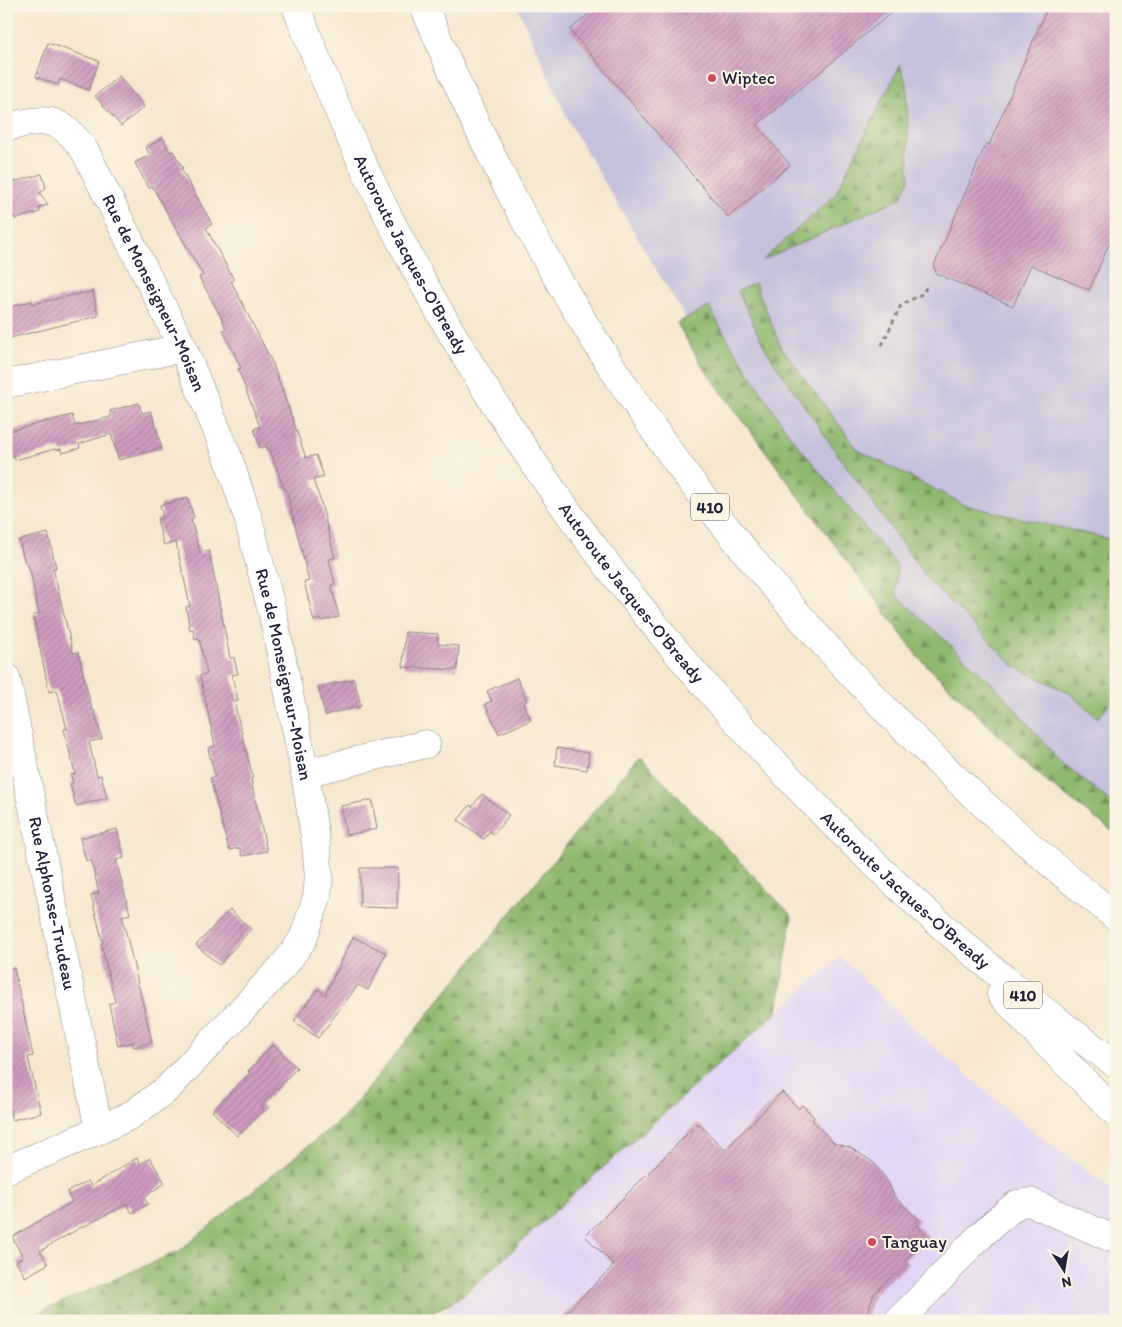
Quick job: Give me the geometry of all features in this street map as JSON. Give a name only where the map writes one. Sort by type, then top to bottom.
[{"type":"main road","name":"Autoroute Jacques-O'Bready","points":[[296,6],[346,128],[411,262],[470,364],[551,489],[636,604],[750,737],[838,830],[935,920],[1016,989],[1116,1064]]},
{"type":"main road","name":"410","points":[[424,6],[481,135],[550,266],[631,398],[718,518],[795,612],[854,678],[896,721],[1005,824],[1116,917]]},
{"type":"main road","name":"Rue de Monseigneur-Moisan","points":[[6,127],[34,121],[47,121],[59,124],[74,135],[85,151],[183,348],[228,457],[248,518],[273,615],[305,773],[320,877],[318,897],[303,939],[285,964],[167,1088],[131,1115],[6,1170]]},
{"type":"main road","points":[[6,384],[183,348]]},
{"type":"main road","name":"Rue Alphonse-Trudeau","points":[[6,677],[100,1130]]},
{"type":"main road","points":[[305,773],[426,744]]},
{"type":"main road","points":[[935,920],[1047,1044],[1116,1113]]},
{"type":"main road","points":[[898,1321],[968,1248],[1017,1204],[1030,1202],[1116,1240]]},
{"type":"path","points":[[882,345],[901,305],[924,293],[926,287]]},
{"type":"shaded area","points":[[517,6],[1116,6],[1116,824],[890,602],[712,363],[571,126]]},
{"type":"shaded area","points":[[840,956],[920,1035],[1036,1134],[1116,1192],[1116,1321],[433,1321]]},
{"type":"green space","points":[[900,65],[907,84],[909,180],[901,198],[763,260],[835,195]]},
{"type":"green space","points":[[755,283],[781,347],[858,450],[965,505],[1109,539],[1116,538],[1116,696],[1098,718],[1069,693],[1014,666],[928,580],[766,350],[738,291]]},
{"type":"green space","points":[[709,307],[789,434],[897,565],[896,595],[998,689],[1059,760],[1116,806],[1116,834],[1047,782],[919,658],[703,367],[677,323]]},
{"type":"green space","points":[[639,756],[792,916],[777,1012],[465,1294],[419,1321],[19,1321],[179,1251],[345,1116]]},
{"type":"building","name":"Wiptec","points":[[598,6],[899,6],[757,125],[790,165],[728,217],[570,30]]},
{"type":"building","points":[[1048,6],[1116,6],[1116,228],[1089,290],[1031,265],[1013,306],[935,273],[936,270],[933,268],[986,144],[989,145]]},
{"type":"building","points":[[48,43],[99,61],[89,90],[60,79],[58,85],[36,77]]},
{"type":"building","points":[[119,76],[144,107],[121,126],[95,96]]},
{"type":"building","points":[[163,138],[170,152],[173,151],[183,168],[181,169],[212,224],[206,228],[234,280],[231,281],[273,364],[306,458],[316,455],[324,477],[313,480],[320,499],[335,558],[329,559],[335,584],[331,585],[339,617],[314,621],[304,582],[309,581],[286,489],[284,489],[270,450],[268,451],[267,446],[260,448],[254,429],[260,427],[238,369],[241,368],[223,330],[226,329],[199,277],[203,275],[152,186],[149,188],[135,163],[150,155],[146,148]]},
{"type":"building","points":[[42,174],[46,188],[40,193],[48,205],[39,207],[40,212],[15,219],[14,216],[6,219],[6,184]]},
{"type":"building","points":[[93,291],[98,316],[6,339],[6,308],[32,301],[32,304]]},
{"type":"building","points":[[139,403],[142,413],[151,411],[162,448],[119,460],[111,434],[79,444],[80,448],[62,453],[61,449],[55,449],[15,460],[14,456],[6,458],[6,432],[72,415],[75,426],[111,417],[110,411]]},
{"type":"building","points":[[188,498],[194,518],[191,519],[200,553],[209,551],[230,658],[234,658],[238,674],[232,675],[238,701],[234,702],[253,778],[251,779],[254,795],[267,851],[242,856],[240,848],[229,850],[210,778],[215,777],[208,748],[215,746],[200,675],[207,674],[199,638],[195,639],[193,629],[190,630],[186,607],[190,606],[176,542],[164,545],[157,519],[163,517],[160,505]]},
{"type":"building","points":[[48,533],[56,568],[53,568],[73,653],[78,652],[92,710],[94,710],[102,739],[89,742],[97,776],[101,775],[107,798],[76,806],[70,784],[73,783],[71,775],[75,774],[64,729],[67,729],[57,690],[49,692],[33,615],[39,614],[31,574],[27,563],[25,563],[19,540]]},
{"type":"building","points":[[405,632],[438,634],[438,644],[459,646],[457,670],[403,667]]},
{"type":"building","points":[[517,678],[527,701],[523,703],[531,720],[499,734],[485,704],[492,701],[487,691]]},
{"type":"building","points":[[354,679],[361,706],[325,715],[318,687]]},
{"type":"building","points":[[557,748],[589,753],[587,770],[555,765]]},
{"type":"building","points":[[482,794],[509,815],[494,834],[490,831],[484,839],[458,820]]},
{"type":"building","points":[[372,800],[377,829],[346,835],[341,806]]},
{"type":"building","points":[[117,829],[124,858],[116,860],[130,914],[122,916],[152,1042],[134,1047],[133,1042],[118,1046],[109,1004],[115,1002],[91,895],[99,893],[91,860],[86,861],[80,838]]},
{"type":"building","points":[[360,868],[398,868],[397,908],[360,907]]},
{"type":"building","points":[[230,910],[251,929],[219,965],[196,945]]},
{"type":"building","points":[[353,937],[386,953],[368,990],[358,985],[318,1038],[294,1021],[318,989],[325,995]]},
{"type":"building","points":[[14,968],[33,1056],[28,1057],[41,1113],[12,1120],[6,1097],[6,969]]},
{"type":"building","points":[[273,1045],[297,1068],[261,1105],[264,1109],[237,1136],[212,1111],[250,1073],[248,1071]]},
{"type":"building","points":[[782,1092],[799,1109],[802,1105],[814,1117],[812,1120],[834,1143],[851,1148],[873,1162],[888,1182],[894,1196],[919,1220],[915,1224],[929,1237],[905,1260],[908,1264],[896,1276],[894,1274],[874,1294],[865,1321],[558,1321],[614,1265],[585,1236],[698,1123],[725,1150]]},
{"type":"building","points":[[137,1158],[140,1164],[150,1158],[165,1183],[144,1197],[148,1204],[132,1213],[127,1204],[40,1251],[48,1264],[25,1277],[16,1261],[23,1257],[12,1237],[72,1202],[67,1192],[88,1181],[91,1186]]},
{"type":"place","name":"Wiptec","points":[[712,78]]},
{"type":"place","name":"Tanguay","points":[[872,1242]]}]
